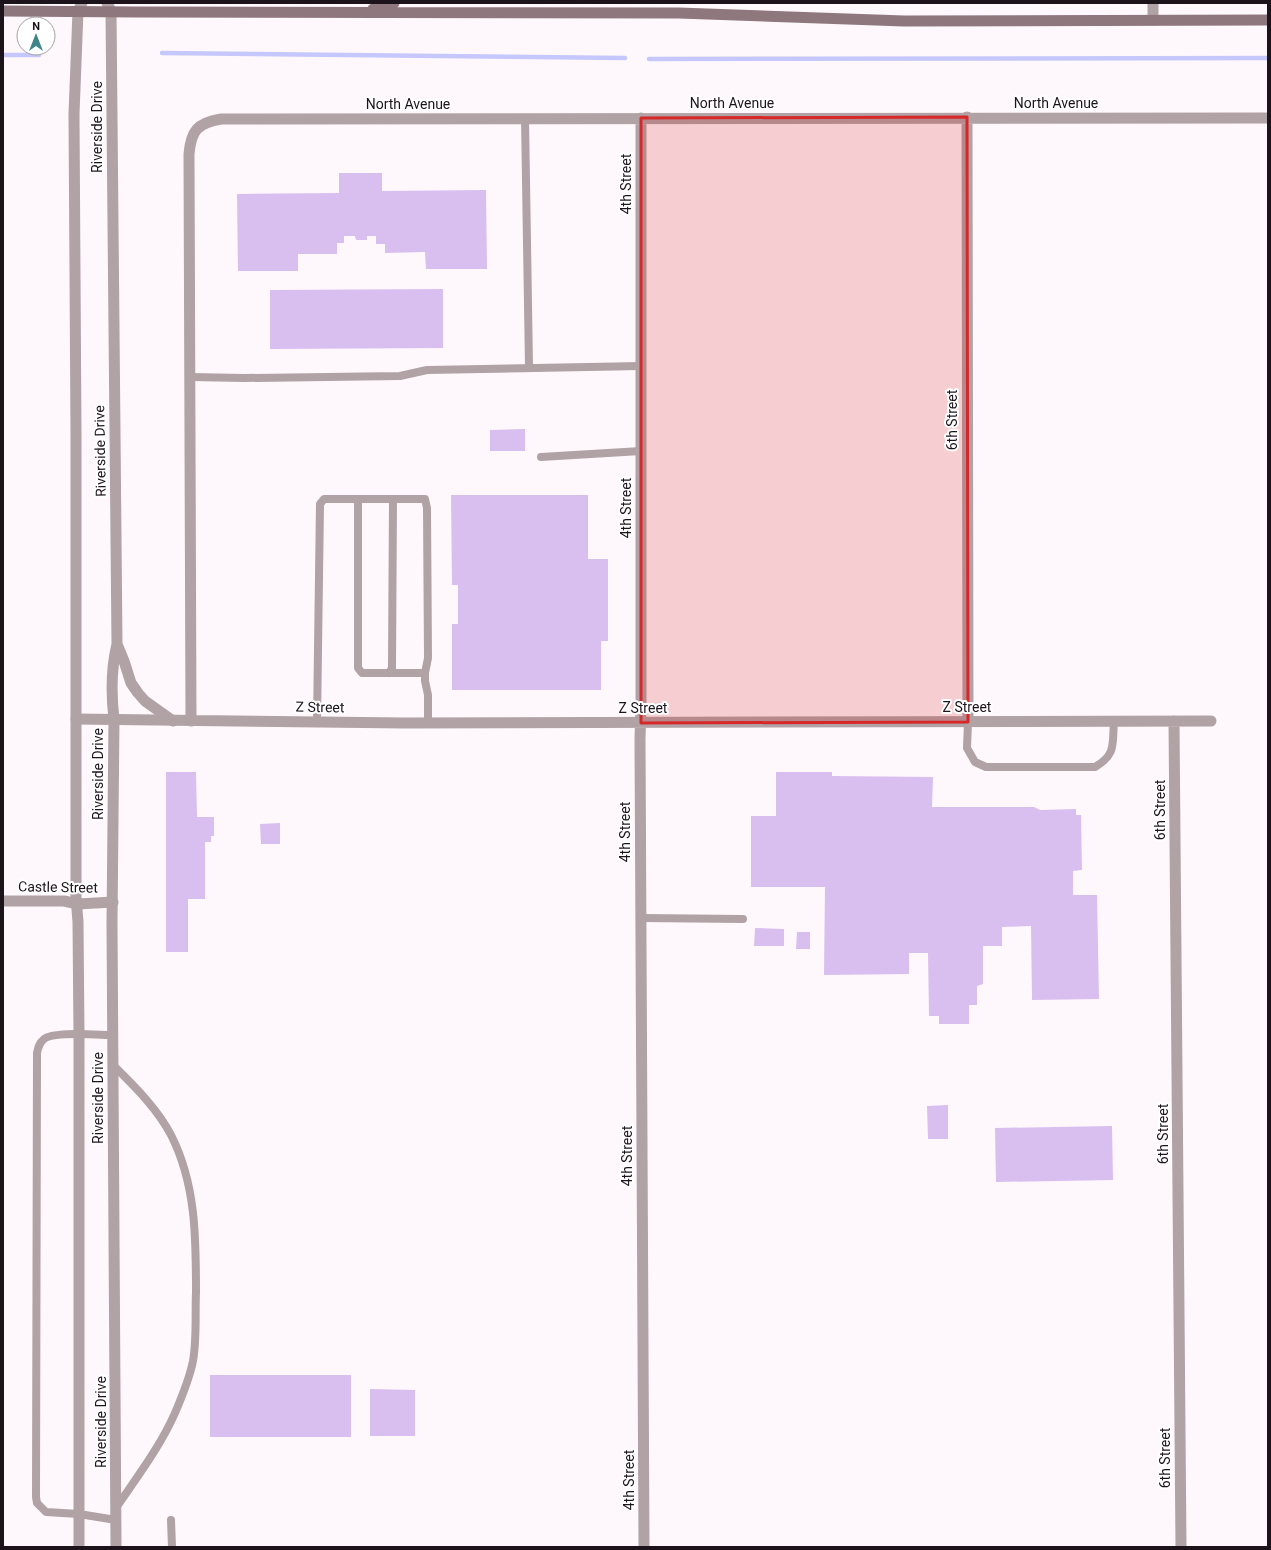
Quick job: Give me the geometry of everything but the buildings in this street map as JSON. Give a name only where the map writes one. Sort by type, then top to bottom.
[{"type":"main road","points":[[359,12],[394,3]]},
{"type":"main road","points":[[3,11],[109,7],[359,12],[679,13],[904,21],[1268,20]]},
{"type":"street","points":[[1153,20],[1154,3]]},
{"type":"street","name":"Riverside Drive","points":[[79,1547],[79,1036],[78,904],[76,897],[74,114],[80,7]]},
{"type":"street","name":"Riverside Drive","points":[[109,7],[117,644],[113,661],[112,704],[114,719],[113,1065],[116,1547]]},
{"type":"street","name":"6th Street","points":[[967,117],[968,722]]},
{"type":"street","name":"North Avenue","points":[[190,377],[189,154],[190,140],[197,128],[208,121],[525,118],[1268,118]]},
{"type":"street","name":"4th Street","points":[[640,118],[640,722],[644,1547]]},
{"type":"street","points":[[190,377],[191,721]]},
{"type":"street","points":[[117,644],[131,683],[138,694],[145,701],[173,721]]},
{"type":"street","name":"Z Street","points":[[76,719],[428,723],[1211,721]]},
{"type":"street","name":"6th Street","points":[[1174,721],[1181,1547]]},
{"type":"street","name":"Castle Street","points":[[3,901],[64,901],[78,904],[113,902]]},
{"type":"lane","points":[[525,118],[529,368]]},
{"type":"lane","points":[[190,377],[245,378],[400,376],[427,370],[641,366]]},
{"type":"lane","points":[[541,457],[641,451]]},
{"type":"lane","points":[[317,722],[320,504],[324,498],[425,498],[427,508],[428,658],[425,681],[428,695],[428,723]]},
{"type":"lane","points":[[388,673],[392,668],[392,498]]},
{"type":"lane","points":[[358,499],[358,668],[362,673],[425,673]]},
{"type":"lane","points":[[968,722],[967,748],[975,762],[986,767],[1095,767],[1106,761],[1111,752],[1114,721]]},
{"type":"lane","points":[[641,918],[742,919]]},
{"type":"lane","points":[[113,1036],[79,1036],[63,1034],[50,1036],[43,1039],[39,1045],[37,1053],[36,1497],[37,1503],[46,1512],[79,1514],[116,1520]]},
{"type":"lane","points":[[113,1065],[152,1106],[170,1133],[181,1156],[189,1186],[196,1246],[196,1325],[192,1362],[176,1412],[160,1442],[116,1508]]},
{"type":"lane","points":[[171,1520],[172,1547]]},
{"type":"highlighted area","points":[[967,117],[968,722],[641,723],[641,118]]},
{"type":"waterway","points":[[162,53],[625,58]]},
{"type":"waterway","points":[[3,55],[16,55]]},
{"type":"waterway","points":[[649,59],[1268,58]]}]
